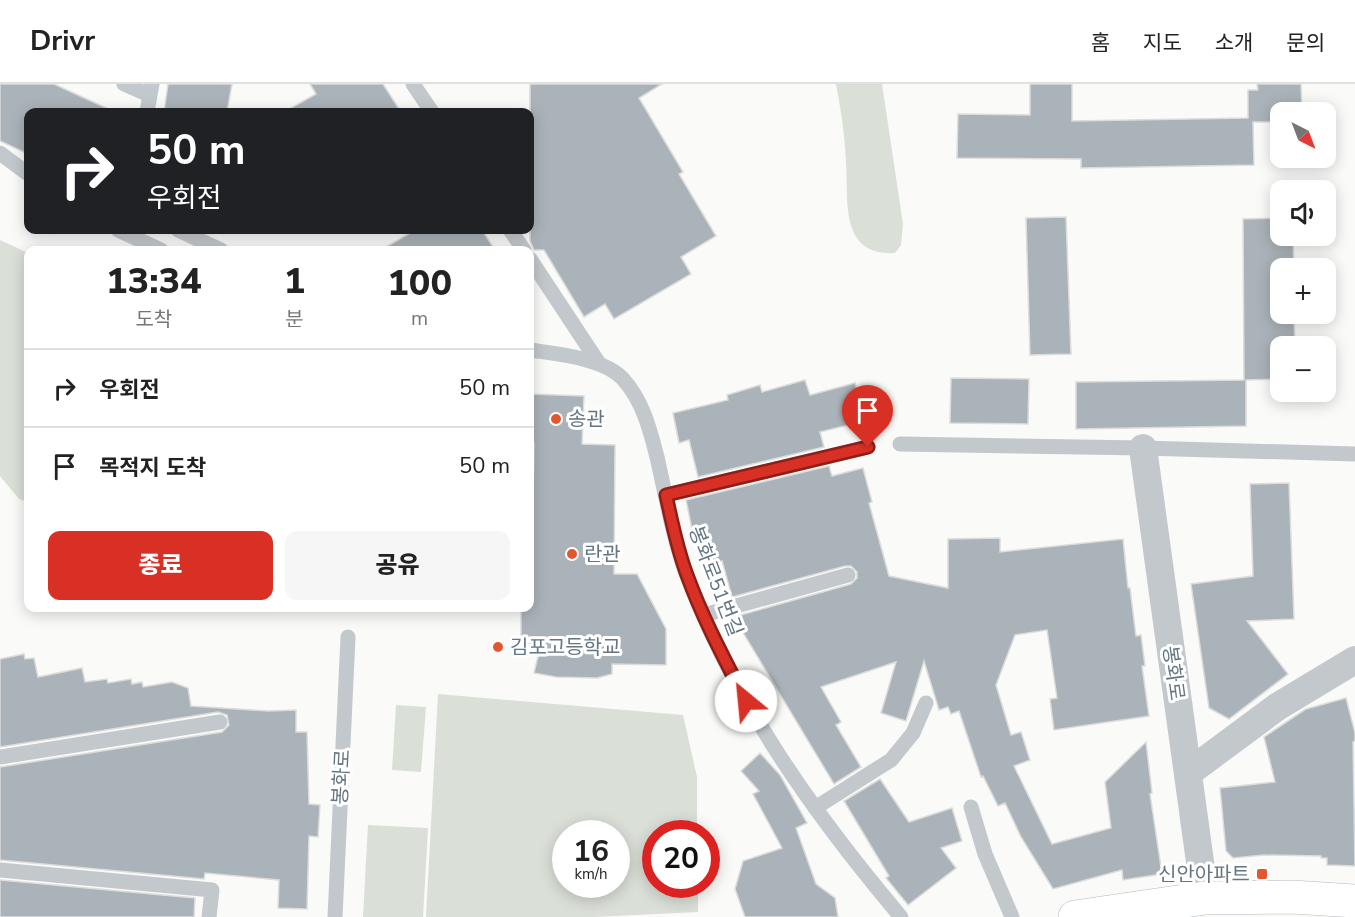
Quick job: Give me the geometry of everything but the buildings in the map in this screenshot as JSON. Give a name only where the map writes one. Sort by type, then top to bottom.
[{"type":"street","name":"봉화로","points":[[1143,448],[1205,898]]},
{"type":"street","points":[[1188,773],[1269,712],[1355,660]]},
{"type":"street","points":[[1075,917],[1205,898],[1292,897],[1355,901]]},
{"type":"lane","points":[[124,84],[151,90],[148,108]]},
{"type":"lane","points":[[413,84],[429,108]]},
{"type":"lane","points":[[0,153],[24,171]]},
{"type":"lane","points":[[127,234],[152,246]]},
{"type":"lane","points":[[187,234],[212,246]]},
{"type":"lane","points":[[534,265],[598,362]]},
{"type":"lane","name":"봉화로51번길","points":[[534,351],[598,362],[622,377],[634,393],[648,424],[675,538],[687,575],[746,701],[815,808],[856,864],[901,917]]},
{"type":"lane","points":[[900,444],[1355,454]]},
{"type":"lane","points":[[666,495],[868,447]]},
{"type":"lane","points":[[704,615],[848,575]]},
{"type":"lane","name":"봉화로","points":[[335,917],[348,637]]},
{"type":"lane","points":[[815,808],[891,760],[913,733],[926,703]]},
{"type":"lane","points":[[0,757],[220,722]]},
{"type":"lane","points":[[971,807],[985,854],[1012,917]]},
{"type":"lane","points":[[0,870],[212,890],[209,917]]},
{"type":"shaded area","points":[[836,84],[882,84],[903,224],[901,245],[895,253],[877,252],[867,248],[858,240],[852,227],[848,209],[844,133]]},
{"type":"shaded area","points":[[0,240],[24,251],[24,501],[19,499],[0,476]]},
{"type":"shaded area","points":[[438,694],[683,715],[697,777],[697,820],[642,820],[642,898],[698,898],[698,912],[594,917],[426,917]]},
{"type":"shaded area","points":[[396,705],[426,707],[421,772],[392,770]]},
{"type":"shaded area","points":[[368,825],[428,828],[423,917],[363,917]]},
{"type":"place","name":"송관","points":[[556,419]]},
{"type":"place","name":"란관","points":[[572,554]]},
{"type":"place","name":"김포고등학교","points":[[498,647]]},
{"type":"place","name":"신안아파트","points":[[1262,874]]},
{"type":"route","points":[[746,701],[717,645],[687,575],[675,538],[666,495],[868,447]]}]
